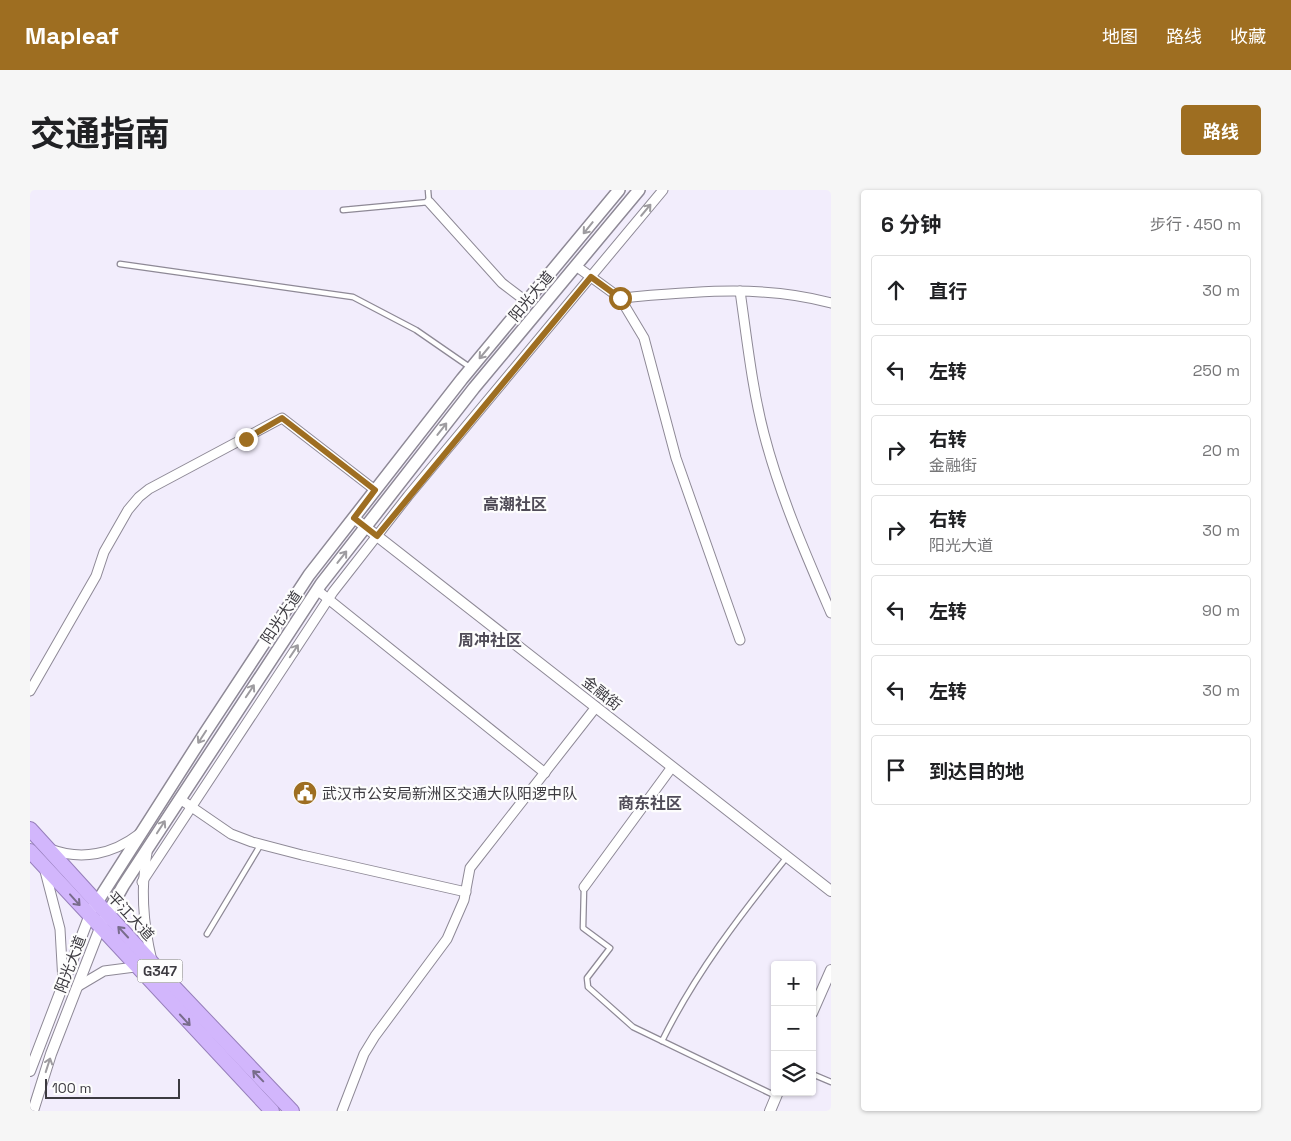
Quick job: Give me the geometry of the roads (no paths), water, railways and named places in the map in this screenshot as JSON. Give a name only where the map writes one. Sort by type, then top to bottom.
[{"type":"highway","name":"平江大道","points":[[30,829],[152,964],[292,1111]]},
{"type":"highway","name":"平江大道","points":[[30,851],[135,967],[272,1111]]},
{"type":"main road","name":"阳光大道","points":[[89,916],[140,834],[309,576],[471,368],[619,190]]},
{"type":"main road","name":"阳光大道","points":[[100,928],[147,848],[317,590],[474,388],[638,190]]},
{"type":"street","points":[[142,882],[328,599],[377,536],[663,190]]},
{"type":"street","points":[[429,202],[502,283],[527,302]]},
{"type":"street","points":[[576,266],[620,298],[644,338],[676,458],[740,640]]},
{"type":"street","points":[[620,298],[740,291],[791,294],[831,303]]},
{"type":"street","points":[[740,291],[758,410],[769,454],[782,493],[831,613]]},
{"type":"street","points":[[30,691],[96,576],[104,552],[128,510],[138,497],[149,489],[282,418],[375,490]]},
{"type":"street","name":"金融街","points":[[354,518],[831,891]]},
{"type":"street","points":[[317,590],[545,773]]},
{"type":"street","points":[[342,1111],[364,1054],[398,1004],[447,940],[466,892],[470,868],[596,707]]},
{"type":"street","points":[[584,888],[672,767]]},
{"type":"street","points":[[180,799],[231,834],[261,844],[466,892]]},
{"type":"street","points":[[47,848],[76,855],[96,854],[124,844],[140,834]]},
{"type":"street","points":[[147,848],[142,882],[143,913],[152,964]]},
{"type":"street","points":[[43,866],[58,920],[63,982]]},
{"type":"street","name":"阳光大道","points":[[30,1071],[89,916]]},
{"type":"street","name":"阳光大道","points":[[33,1111],[51,1054],[100,928]]},
{"type":"street","points":[[77,987],[104,971],[135,967]]},
{"type":"street","points":[[815,1006],[831,970]]},
{"type":"street","points":[[770,1111],[776,1096]]},
{"type":"lane","points":[[342,210],[429,202],[428,190]]},
{"type":"lane","points":[[120,264],[354,297],[416,330],[471,368]]},
{"type":"lane","points":[[207,934],[261,844]]},
{"type":"lane","points":[[662,1042],[682,1001],[696,978],[787,857]]},
{"type":"lane","points":[[584,888],[583,928],[610,948],[587,978],[588,987],[633,1027],[771,1091]]},
{"type":"lane","points":[[816,1076],[831,1082]]},
{"type":"place","name":"武汉市公安局新洲区交通大队阳逻中队","points":[[305,793]]},
{"type":"district","name":"高潮社区","points":[[515,504]]},
{"type":"district","name":"周冲社区","points":[[490,640]]},
{"type":"district","name":"商东社区","points":[[650,803]]}]
